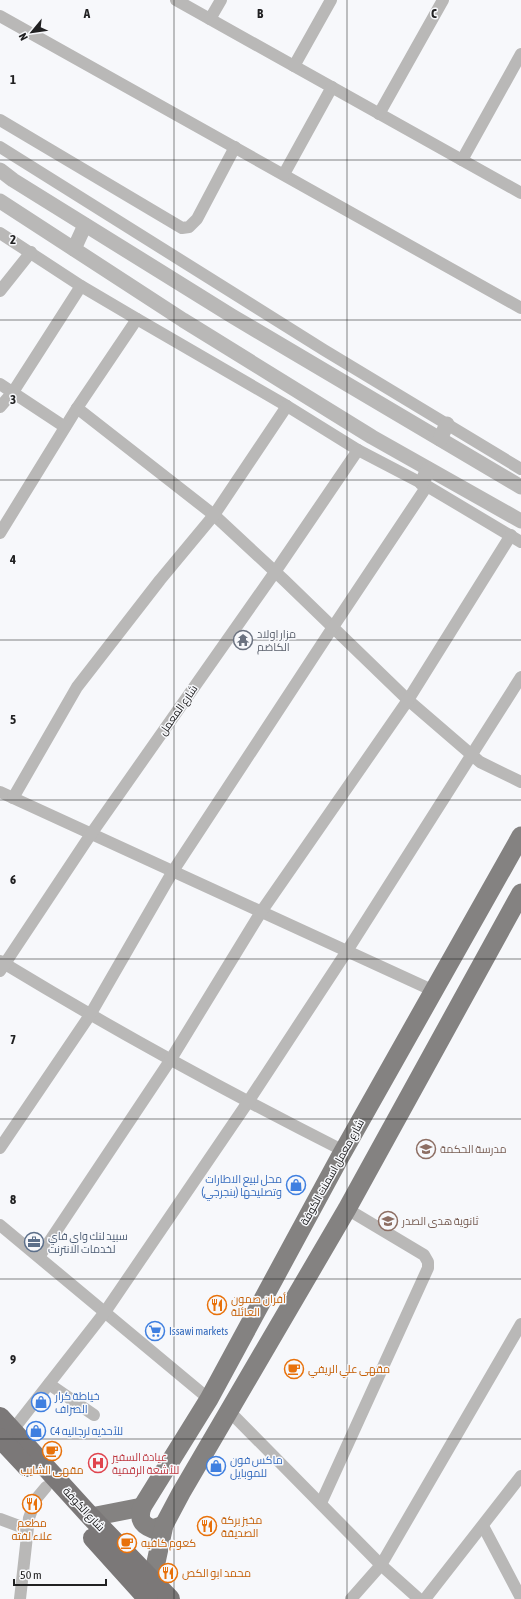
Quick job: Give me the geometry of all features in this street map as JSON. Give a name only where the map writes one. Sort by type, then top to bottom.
[{"type":"highway","name":"شارع الكوفة","points":[[4,1429],[46,1487],[150,1590],[170,1599]]},
{"type":"highway","name":"شارع الكوفة","points":[[4,1429],[91,1517],[150,1590]]},
{"type":"main road","name":"شارع معمل اسمنت الكوفة","points":[[142,1508],[209,1399],[324,1186],[521,836]]},
{"type":"main road","points":[[150,1590],[164,1525],[181,1493],[349,1205],[521,893]]},
{"type":"main road","points":[[342,1154],[344,1166],[348,1170],[359,1174],[366,1174]]},
{"type":"main road","points":[[324,1186],[334,1185],[344,1190],[349,1205]]},
{"type":"main road","points":[[91,1517],[142,1508],[140,1521],[142,1524],[154,1529],[164,1525]]},
{"type":"street","points":[[176,0],[521,193]]},
{"type":"street","points":[[210,19],[221,0]]},
{"type":"street","points":[[294,66],[331,0]]},
{"type":"street","points":[[379,114],[443,0]]},
{"type":"street","points":[[0,16],[521,308]]},
{"type":"street","points":[[462,160],[521,54]]},
{"type":"street","points":[[284,174],[332,87]]},
{"type":"street","points":[[0,120],[182,228],[189,228],[197,219],[235,147]]},
{"type":"street","points":[[0,147],[324,350],[521,469]]},
{"type":"street","points":[[0,170],[13,180],[232,316],[521,487]]},
{"type":"street","points":[[0,201],[183,320],[372,436],[521,521]]},
{"type":"street","points":[[74,249],[85,225]]},
{"type":"street","points":[[0,233],[81,286],[287,406],[358,450],[425,484],[516,539],[408,700],[261,912],[171,1059],[39,1257]]},
{"type":"street","points":[[0,291],[31,252]]},
{"type":"street","points":[[0,407],[14,392],[81,286]]},
{"type":"street","points":[[0,533],[77,408],[137,319]]},
{"type":"street","points":[[0,384],[65,427]]},
{"type":"street","points":[[13,798],[77,687],[160,580],[214,515],[287,406]]},
{"type":"street","points":[[77,408],[214,515],[408,700],[480,762],[521,782]]},
{"type":"street","points":[[440,439],[447,424]]},
{"type":"street","name":"شارع المعمل","points":[[2,965],[91,834],[275,572],[358,450]]},
{"type":"street","points":[[0,1148],[90,1015],[173,872],[425,484],[428,468]]},
{"type":"street","points":[[4,1429],[49,1384],[105,1312],[248,1102],[521,677]]},
{"type":"street","points":[[0,792],[434,991]]},
{"type":"street","points":[[2,965],[342,1154]]},
{"type":"street","points":[[321,1503],[428,1268],[428,1262],[424,1255],[349,1205]]},
{"type":"street","points":[[0,1225],[209,1399]]},
{"type":"street","points":[[351,1599],[381,1565],[521,1324]]},
{"type":"street","points":[[49,1384],[94,1414]]},
{"type":"street","points":[[229,1411],[381,1565],[419,1599]]},
{"type":"street","points":[[425,1599],[521,1476]]},
{"type":"street","points":[[20,1599],[27,1529],[32,1508],[36,1499],[46,1487]]},
{"type":"street","points":[[0,1519],[27,1529]]},
{"type":"street","points":[[483,1526],[521,1598]]},
{"type":"place","name":"مزار اولاد الكاضم","points":[[243,640]]},
{"type":"place","name":"مدرسة الحكمة","points":[[426,1149]]},
{"type":"place","name":"محل لبيع الاطارات وتصليحها (بنجرجي)","points":[[296,1185]]},
{"type":"place","name":"ثانوية هدى الصدر","points":[[388,1221]]},
{"type":"place","name":"سبيد لنك واي فاي لخدمات الانترنت","points":[[34,1242]]},
{"type":"place","name":"أفران صمون العائلة","points":[[217,1305]]},
{"type":"place","name":"Issawi markets","points":[[155,1331]]},
{"type":"place","name":"مقهى علي الريفي","points":[[294,1369]]},
{"type":"place","name":"خياطة كرار الصراف","points":[[41,1402]]},
{"type":"place","name":"C4 للأحذيه لرجاليه","points":[[36,1431]]},
{"type":"place","name":"مقهى الشايب","points":[[52,1451]]},
{"type":"place","name":"عيادة السفير للأشعة الرقمية","points":[[98,1463]]},
{"type":"place","name":"ماكس فون للموبايل","points":[[216,1466]]},
{"type":"place","name":"مطعم علاء لفته","points":[[32,1504]]},
{"type":"place","name":"مخبز بركة الصديقة","points":[[207,1526]]},
{"type":"place","name":"كعوم كافيه","points":[[127,1543]]},
{"type":"place","name":"محمد ابو الكص","points":[[168,1573]]}]
